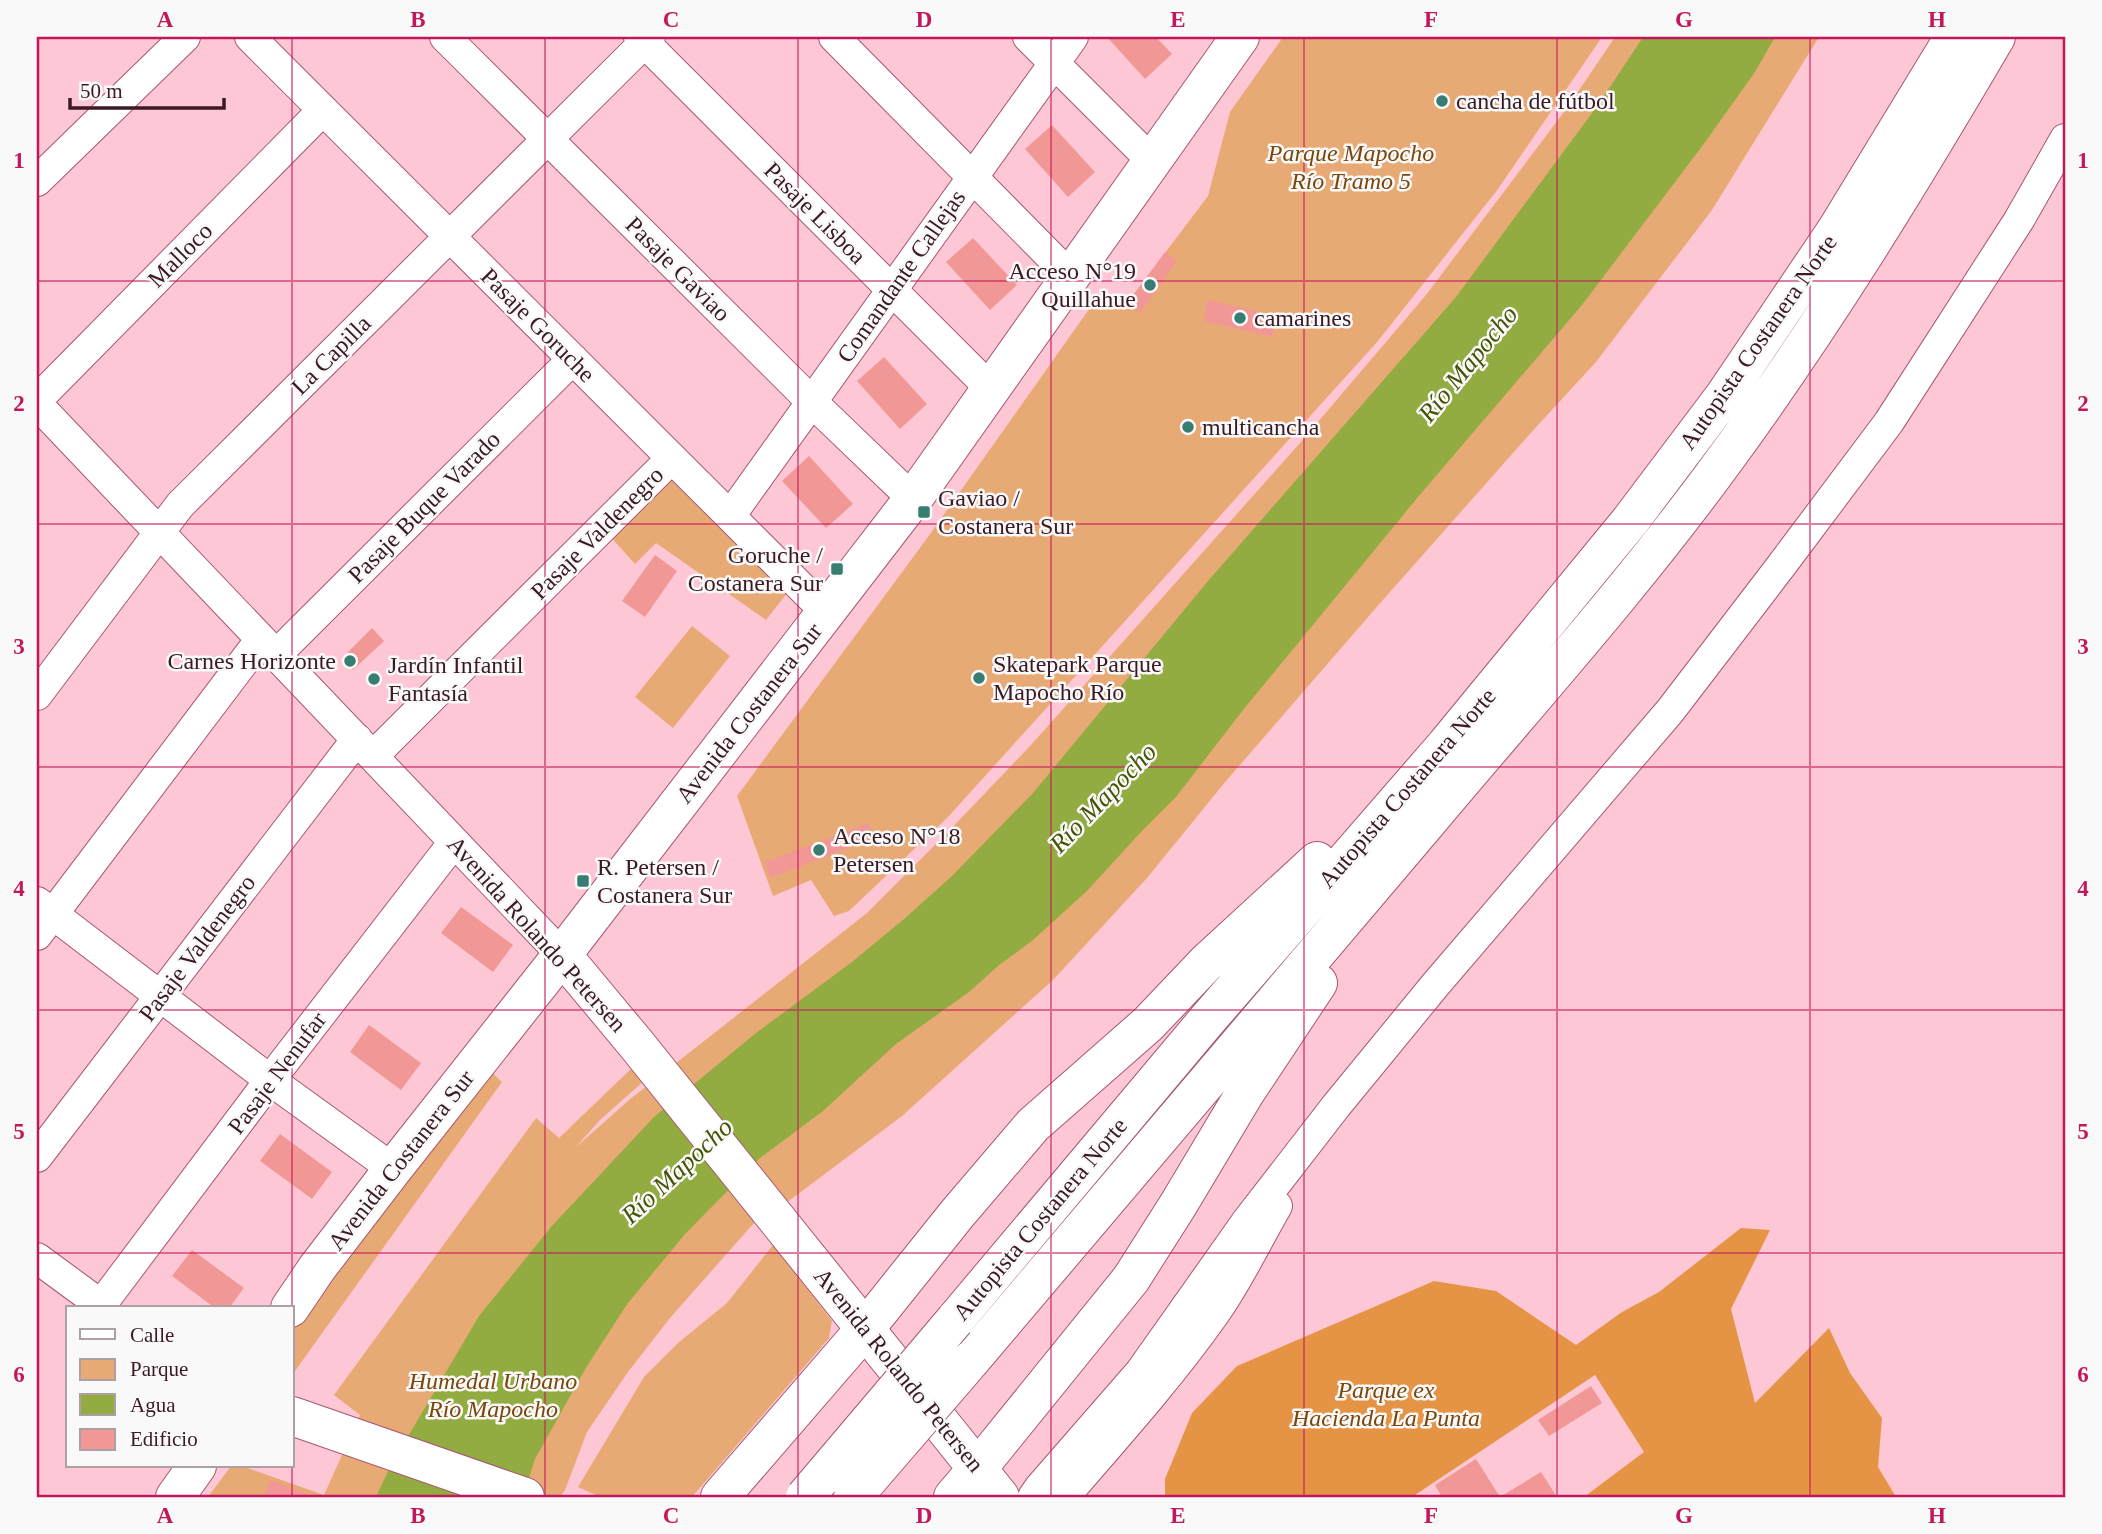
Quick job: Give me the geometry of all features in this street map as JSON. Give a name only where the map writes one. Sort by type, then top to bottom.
[{"type":"main road","name":"Autopista Costanera Norte","points":[[805,1497],[1208,1020],[1446,745],[1621,532],[1725,395],[1836,229],[1954,37]]},
{"type":"main road","name":"Autopista Costanera Norte","points":[[853,1497],[1535,696],[1662,542],[1765,405],[1872,244],[1996,37]]},
{"type":"main road","name":"Avenida Costanera Sur","points":[[291,1306],[393,1169],[562,956],[913,499],[1152,161],[1230,41]]},
{"type":"main road","points":[[720,1497],[865,1329],[1033,1125],[1148,1024],[1218,952],[1305,873],[1391,789],[1446,745]]},
{"type":"main road","points":[[953,1497],[989,1483],[1131,1279],[1280,1039],[1456,787]]},
{"type":"main road","name":"Avenida Rolando Petersen","points":[[562,956],[637,1045],[989,1483]]},
{"type":"main road","points":[[294,1417],[525,1497]]},
{"type":"main road","points":[[175,1497],[196,1468]]},
{"type":"street","points":[[37,181],[185,37]]},
{"type":"street","name":"Pasaje Goruche","points":[[250,37],[827,613]]},
{"type":"street","name":"Pasaje Gaviao","points":[[445,37],[913,499]]},
{"type":"street","points":[[834,37],[1070,276]]},
{"type":"street","points":[[1028,37],[1152,161]]},
{"type":"street","name":"Comandante Callejas","points":[[730,516],[1073,37]]},
{"type":"street","name":"La Capilla","points":[[37,695],[189,496],[645,39]]},
{"type":"street","name":"Pasaje Lisboa","points":[[645,39],[991,389]]},
{"type":"street","name":"Malloco","points":[[41,415],[323,110]]},
{"type":"street","points":[[1033,1497],[1141,1371],[1247,1221],[1336,1106],[1436,984],[1670,712],[1888,422],[2019,220],[2065,139]]},
{"type":"street","name":"Pasaje Buque Varado","points":[[42,917],[269,647],[573,359]]},
{"type":"street","name":"Avenida Rolando Petersen","points":[[41,415],[269,647],[562,956]]},
{"type":"street","name":"Pasaje Valdenegro","points":[[37,1157],[161,996],[365,748],[672,458]]},
{"type":"street","name":"Pasaje Nenufar","points":[[104,1306],[270,1080],[454,842]]},
{"type":"street","points":[[42,917],[161,996],[270,1080],[393,1169]]},
{"type":"street","points":[[1064,1497],[1152,1394],[1217,1310],[1250,1258],[1336,1106]]},
{"type":"street","points":[[37,1258],[102,1306]]},
{"type":"green space","name":"Parque Mapocho Río Tramo 5","points":[[1283,37],[1602,37],[1498,189],[1378,341],[948,817],[849,911],[834,916],[811,880],[773,896],[737,796],[928,537],[1097,298],[1127,303],[1208,196],[1230,112]]},
{"type":"green space","name":"Humedal Urbano Río Mapocho","points":[[1615,37],[1819,37],[1712,210],[1596,362],[1375,609],[1226,781],[1147,878],[1053,980],[902,1116],[790,1200],[753,1224],[670,1318],[628,1372],[587,1432],[560,1497],[208,1497],[230,1468],[248,1468],[324,1495],[360,1415],[334,1395],[536,1118],[559,1138],[634,1066],[645,1080],[600,1120],[575,1148],[629,1100],[867,913],[1031,745],[1300,443],[1426,295],[1567,108]]},
{"type":"green space","points":[[674,473],[792,587],[766,620],[656,543],[635,564],[608,534]]},
{"type":"green space","points":[[692,626],[730,656],[673,728],[635,697]]},
{"type":"green space","points":[[490,1071],[502,1082],[295,1371],[294,1327]]},
{"type":"green space","name":"Parque ex Hacienda La Punta","points":[[1741,1228],[1770,1230],[1731,1309],[1755,1403],[1829,1328],[1850,1373],[1882,1418],[1878,1467],[1896,1497],[1584,1497],[1644,1452],[1595,1375],[1412,1497],[1165,1497],[1165,1479],[1192,1413],[1237,1366],[1434,1281],[1496,1291],[1576,1345],[1622,1312],[1659,1292]]},
{"type":"green space","points":[[773,1245],[832,1321],[829,1338],[692,1497],[600,1497],[578,1487],[644,1377],[678,1343],[727,1303]]},
{"type":"water","name":"Río Mapocho","points":[[1643,37],[1775,37],[1755,72],[1703,145],[1582,305],[1418,497],[1243,710],[1176,797],[1087,891],[1033,940],[969,992],[896,1044],[823,1111],[760,1158],[686,1233],[628,1303],[587,1366],[535,1459],[523,1497],[376,1497],[391,1465],[479,1316],[551,1227],[654,1117],[756,1033],[852,962],[904,919],[952,876],[1033,793],[1208,581],[1456,297],[1598,105]]},
{"type":"building","points":[[1107,37],[1156,37],[1172,54],[1145,79]]},
{"type":"building","points":[[1052,125],[1095,172],[1068,197],[1025,149]]},
{"type":"building","points":[[973,238],[1017,285],[990,310],[946,262]]},
{"type":"building","name":"Acceso N°19 Quillahue","points":[[1165,252],[1177,261],[1140,313],[1127,304]]},
{"type":"building","name":"camarines","points":[[1208,300],[1277,316],[1272,337],[1203,321]]},
{"type":"building","points":[[884,357],[927,404],[900,429],[857,381]]},
{"type":"building","points":[[809,456],[853,504],[826,528],[782,481]]},
{"type":"building","points":[[655,555],[677,571],[645,617],[622,601]]},
{"type":"building","points":[[372,628],[384,641],[353,670],[342,658]]},
{"type":"building","name":"Acceso N°18 Petersen","points":[[868,823],[874,838],[770,878],[765,862]]},
{"type":"building","points":[[461,907],[513,945],[493,972],[441,933]]},
{"type":"building","points":[[369,1025],[421,1063],[401,1090],[350,1052]]},
{"type":"building","points":[[280,1134],[332,1172],[312,1199],[260,1161]]},
{"type":"building","points":[[192,1250],[244,1288],[230,1306],[212,1306],[172,1276]]},
{"type":"building","points":[[1591,1386],[1602,1403],[1549,1436],[1538,1420]]},
{"type":"building","points":[[1476,1459],[1500,1497],[1442,1497],[1435,1485]]},
{"type":"building","points":[[1541,1472],[1557,1497],[1500,1497]]},
{"type":"building","points":[[270,1480],[313,1496],[263,1497]]},
{"type":"place","name":"cancha de fútbol","points":[[1442,101]]},
{"type":"place","name":"Acceso N°19 Quillahue","points":[[1150,285]]},
{"type":"place","name":"camarines","points":[[1240,318]]},
{"type":"place","name":"multicancha","points":[[1188,427]]},
{"type":"place","name":"Gaviao / Costanera Sur","points":[[924,512]]},
{"type":"place","name":"Goruche / Costanera Sur","points":[[837,569]]},
{"type":"place","name":"Carnes Horizonte","points":[[350,661]]},
{"type":"place","name":"Skatepark Parque Mapocho Río","points":[[979,678]]},
{"type":"place","name":"Jardín Infantil Fantasía","points":[[374,679]]},
{"type":"place","name":"Acceso N°18 Petersen","points":[[819,850]]},
{"type":"place","name":"R. Petersen / Costanera Sur","points":[[583,881]]}]
